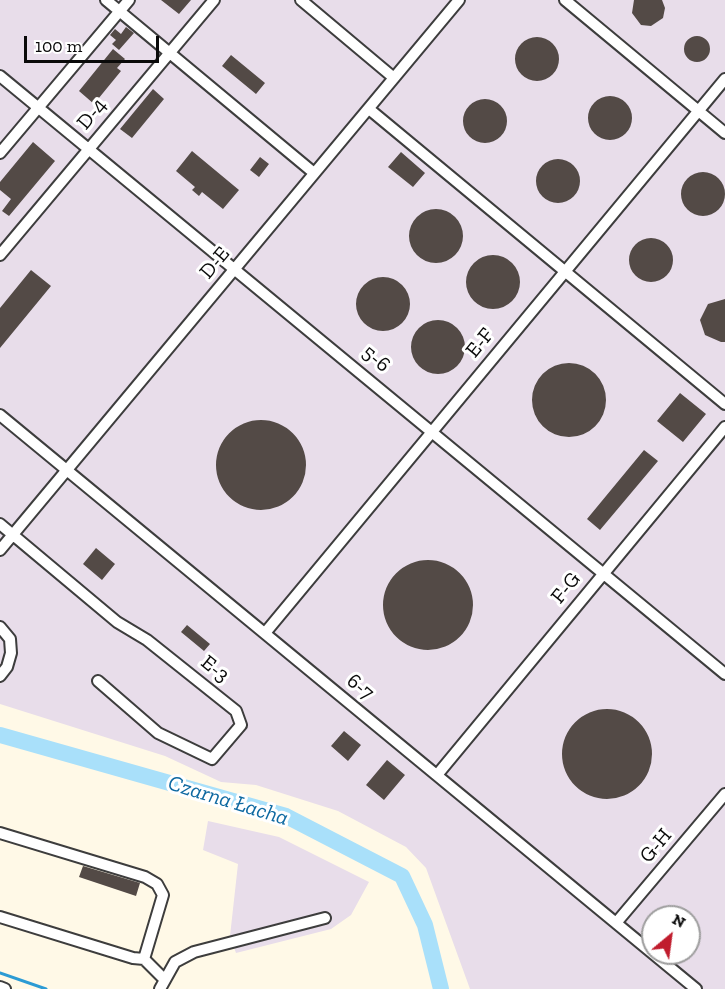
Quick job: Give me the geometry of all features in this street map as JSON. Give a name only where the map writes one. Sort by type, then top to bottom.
[{"type":"street","points":[[106,0],[314,174]]},
{"type":"street","points":[[0,153],[129,0]]},
{"type":"street","name":"D-4","points":[[0,255],[214,0]]},
{"type":"street","points":[[301,0],[394,78]]},
{"type":"street","name":"D-E","points":[[0,550],[459,0]]},
{"type":"street","points":[[565,0],[725,133]]},
{"type":"street","name":"5-6","points":[[0,76],[725,674]]},
{"type":"street","name":"E-F","points":[[265,633],[725,79]]},
{"type":"street","points":[[369,109],[725,404]]},
{"type":"street","name":"6-7","points":[[0,415],[696,989]]},
{"type":"street","name":"F-G","points":[[437,775],[725,427]]},
{"type":"street","points":[[0,524],[12,535]]},
{"type":"street","name":"E-3","points":[[12,535],[117,622],[147,640],[236,711],[241,725],[212,759],[158,733],[98,681]]},
{"type":"street","points":[[0,627],[10,639],[11,653],[7,667],[0,676]]},
{"type":"street","name":"G-H","points":[[616,923],[725,794]]},
{"type":"street","points":[[0,833],[145,877],[157,884],[163,895],[144,959]]},
{"type":"street","points":[[0,917],[133,958],[144,959],[162,984],[175,962],[194,952],[325,918]]},
{"type":"street","points":[[0,987],[5,989]]},
{"type":"shaded area","points":[[0,0],[725,0],[725,989],[470,989],[426,868],[406,847],[338,811],[256,785],[221,782],[165,756],[0,704]]},
{"type":"shaded area","points":[[208,821],[279,837],[369,882],[351,915],[331,929],[236,953],[230,936],[238,864],[203,850]]},
{"type":"building","points":[[161,0],[191,0],[179,14]]},
{"type":"building","points":[[634,0],[662,0],[665,8],[663,18],[651,26],[641,25],[632,13]]},
{"type":"building","points":[[126,27],[134,33],[119,50],[112,44],[116,40],[110,35],[115,29],[121,34]]},
{"type":"building","points":[[697,36],[706,40],[710,49],[706,58],[697,62],[688,58],[684,49],[688,40]]},
{"type":"building","points":[[537,37],[552,44],[559,59],[552,74],[537,81],[522,74],[515,59],[522,44]]},
{"type":"building","points":[[113,49],[125,59],[117,68],[121,71],[94,104],[79,91]]},
{"type":"building","points":[[231,55],[265,83],[256,94],[222,66]]},
{"type":"building","points":[[153,89],[164,99],[132,138],[120,129]]},
{"type":"building","points":[[610,96],[625,103],[632,118],[625,133],[610,140],[595,133],[588,118],[595,103]]},
{"type":"building","points":[[485,99],[500,106],[507,121],[500,136],[485,143],[470,136],[463,121],[470,106]]},
{"type":"building","points":[[33,142],[55,161],[9,216],[2,211],[11,199],[0,190],[0,182]]},
{"type":"building","points":[[192,151],[239,190],[223,209],[202,192],[199,196],[192,190],[195,187],[176,171]]},
{"type":"building","points":[[401,152],[425,173],[413,187],[388,167]]},
{"type":"building","points":[[260,157],[269,164],[259,177],[250,170]]},
{"type":"building","points":[[558,159],[573,166],[580,181],[573,196],[558,203],[543,196],[536,181],[543,166]]},
{"type":"building","points":[[703,172],[718,179],[725,194],[718,209],[703,216],[688,209],[681,194],[688,179]]},
{"type":"building","points":[[436,209],[446,211],[455,217],[461,226],[463,236],[461,246],[455,255],[446,261],[436,263],[426,261],[417,255],[411,246],[409,236],[411,226],[417,217],[426,211]]},
{"type":"building","points":[[651,238],[666,245],[673,260],[666,275],[651,282],[636,275],[629,260],[636,245]]},
{"type":"building","points":[[493,255],[503,257],[512,263],[518,272],[520,282],[518,292],[512,301],[503,307],[493,309],[483,307],[474,301],[468,292],[466,282],[468,272],[474,263],[483,257]]},
{"type":"building","points":[[31,270],[51,286],[0,348],[0,308]]},
{"type":"building","points":[[383,277],[393,279],[402,285],[408,294],[410,304],[408,314],[402,323],[393,329],[383,331],[373,329],[364,323],[358,314],[356,304],[358,294],[364,285],[373,279]]},
{"type":"building","points":[[725,299],[725,342],[721,342],[705,335],[700,320],[708,304]]},
{"type":"building","points":[[438,320],[448,322],[457,328],[463,337],[465,347],[463,357],[457,366],[448,372],[438,374],[428,372],[419,366],[413,357],[411,347],[413,337],[419,328],[428,322]]},
{"type":"building","points":[[569,363],[590,369],[600,379],[606,400],[600,421],[590,431],[569,437],[548,431],[538,421],[532,400],[538,379],[548,369]]},
{"type":"building","points":[[680,393],[706,414],[683,442],[657,421]]},
{"type":"building","points":[[261,420],[278,424],[293,433],[302,448],[306,465],[302,482],[293,497],[278,506],[261,510],[244,506],[229,497],[220,482],[216,465],[220,448],[229,433],[244,424]]},
{"type":"building","points":[[644,450],[658,461],[600,530],[587,519]]},
{"type":"building","points":[[96,548],[115,564],[102,580],[83,564]]},
{"type":"building","points":[[428,560],[445,564],[460,573],[469,588],[473,605],[469,622],[460,637],[445,646],[428,650],[411,646],[396,637],[387,622],[383,605],[387,588],[396,573],[411,564]]},
{"type":"building","points":[[187,625],[210,644],[204,651],[181,632]]},
{"type":"building","points":[[607,709],[624,713],[639,722],[648,737],[652,754],[648,771],[639,786],[624,795],[607,799],[590,795],[575,786],[566,771],[562,754],[566,737],[575,722],[590,713]]},
{"type":"building","points":[[344,731],[361,745],[348,761],[331,746]]},
{"type":"building","points":[[387,760],[405,775],[384,800],[366,785]]},
{"type":"building","points":[[83,866],[140,883],[136,896],[79,877]]},
{"type":"waterway","name":"Czarna Łacha","points":[[0,735],[286,816],[402,876],[425,925],[441,989]]},
{"type":"waterway","points":[[0,973],[46,989]]}]
